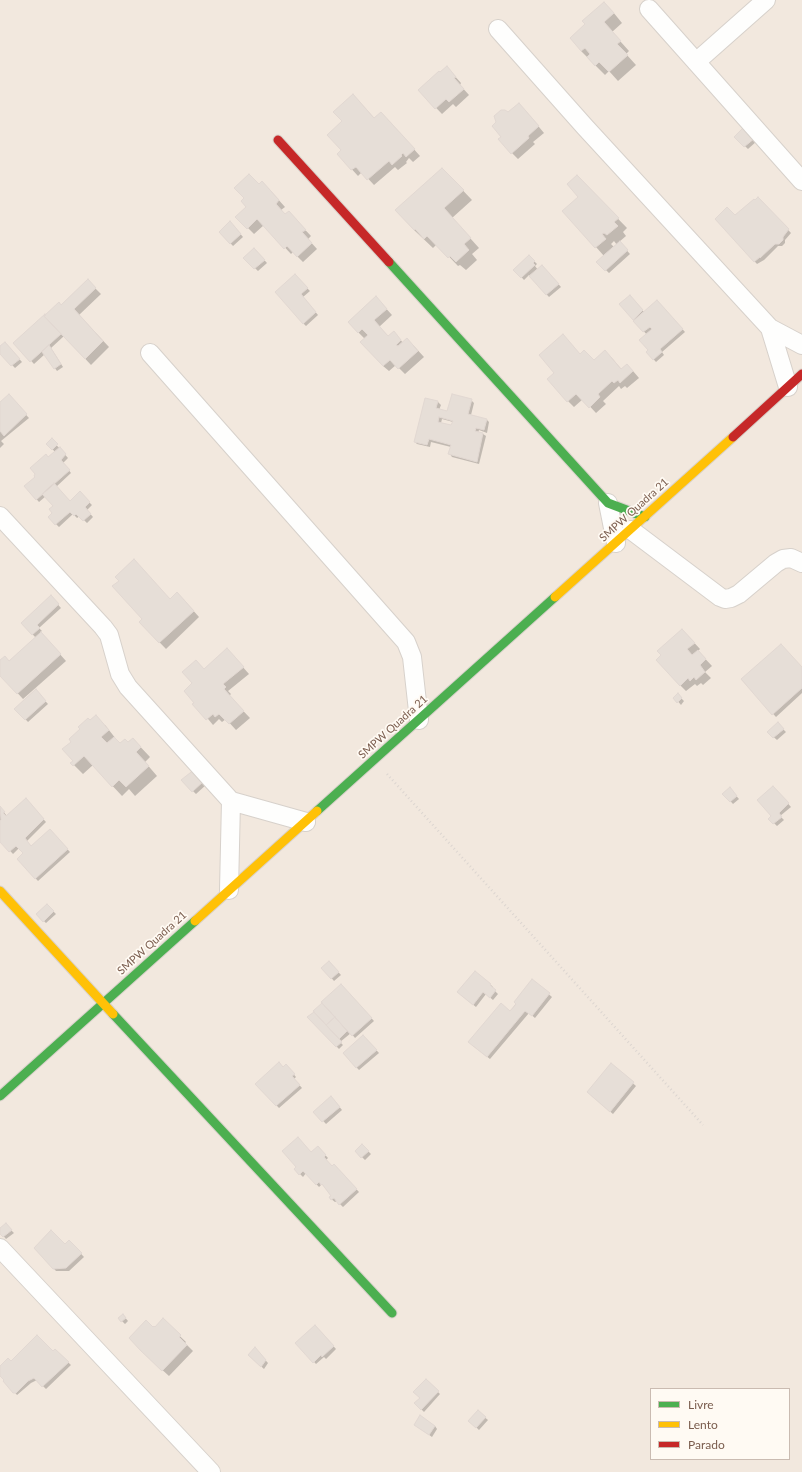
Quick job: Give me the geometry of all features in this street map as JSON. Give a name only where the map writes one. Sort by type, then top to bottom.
[{"type":"street","points":[[696,62],[766,0]]},
{"type":"street","points":[[649,8],[802,181]]},
{"type":"street","points":[[498,29],[770,328],[802,345]]},
{"type":"street","points":[[278,140],[608,503],[645,517]]},
{"type":"street","points":[[770,328],[788,387]]},
{"type":"street","points":[[150,353],[406,642],[412,658],[419,720]]},
{"type":"street","name":"SMPW Quadra 21","points":[[0,1096],[631,530],[802,374]]},
{"type":"street","points":[[608,503],[616,543]]},
{"type":"street","points":[[0,516],[103,626],[109,635],[120,674],[128,687],[231,801],[306,822]]},
{"type":"street","points":[[631,530],[720,598],[725,599],[739,594],[776,563],[783,559],[791,558],[802,563]]},
{"type":"street","points":[[229,890],[231,801]]},
{"type":"street","points":[[0,891],[102,1004],[170,1074],[392,1313]]},
{"type":"street","points":[[0,1248],[211,1472]]},
{"type":"path","points":[[374,760],[703,1125]]},
{"type":"shaded area","points":[[0,0],[802,0],[802,1472],[0,1472]]},
{"type":"building","points":[[604,2],[614,13],[604,22],[621,41],[617,44],[628,55],[609,72],[599,62],[595,66],[587,57],[590,54],[585,48],[581,51],[570,38],[585,24],[582,21]]},
{"type":"building","points":[[447,66],[456,77],[454,78],[464,89],[449,102],[446,99],[435,109],[418,90],[439,71],[440,72]]},
{"type":"building","points":[[353,94],[374,118],[381,112],[415,149],[406,157],[403,153],[401,155],[402,156],[392,165],[389,161],[367,180],[356,167],[351,170],[337,154],[341,150],[327,135],[342,121],[333,112]]},
{"type":"building","points":[[519,103],[539,126],[528,136],[529,138],[511,154],[498,139],[501,137],[492,126],[496,122],[494,116],[501,110],[508,112]]},
{"type":"building","points":[[745,126],[755,138],[744,147],[734,137]]},
{"type":"building","points":[[442,168],[464,190],[444,208],[471,238],[464,244],[469,250],[456,262],[450,256],[448,258],[427,236],[424,239],[395,210]]},
{"type":"building","points":[[249,174],[259,184],[262,181],[279,200],[276,204],[285,214],[289,211],[306,230],[302,232],[312,243],[297,257],[287,246],[284,249],[257,219],[247,229],[235,217],[246,207],[241,201],[244,198],[234,188]]},
{"type":"building","points":[[577,175],[619,218],[614,222],[618,226],[607,235],[604,233],[602,234],[606,239],[595,248],[562,211],[578,197],[567,184]]},
{"type":"building","points":[[758,197],[789,229],[779,244],[775,244],[754,262],[715,219],[727,207],[735,215]]},
{"type":"building","points":[[230,221],[241,234],[230,244],[219,232]]},
{"type":"building","points":[[620,241],[628,250],[605,271],[596,262]]},
{"type":"building","points":[[254,248],[265,260],[254,269],[243,258]]},
{"type":"building","points":[[529,255],[535,261],[533,263],[535,265],[521,278],[513,270]]},
{"type":"building","points":[[542,265],[559,284],[546,295],[529,276]]},
{"type":"building","points":[[295,274],[308,288],[301,294],[316,312],[303,324],[275,292]]},
{"type":"building","points":[[88,279],[96,288],[74,309],[103,341],[85,359],[44,316],[59,302],[61,305]]},
{"type":"building","points":[[630,295],[643,310],[633,320],[619,304]]},
{"type":"building","points":[[376,296],[387,309],[374,320],[388,336],[394,331],[401,340],[396,345],[398,346],[407,338],[418,351],[398,369],[390,360],[383,366],[360,342],[368,335],[362,329],[358,333],[348,322]]},
{"type":"building","points":[[657,300],[683,329],[660,349],[662,352],[653,360],[646,352],[648,350],[639,340],[652,329],[650,327],[643,332],[633,321]]},
{"type":"building","points":[[45,314],[46,315],[44,316],[61,334],[30,362],[13,343]]},
{"type":"building","points":[[563,334],[580,354],[584,350],[594,360],[605,350],[621,369],[627,364],[633,371],[620,383],[618,380],[614,383],[612,381],[598,394],[600,397],[589,408],[576,394],[567,402],[547,379],[554,373],[539,355]]},
{"type":"building","points":[[5,342],[20,359],[11,366],[0,354],[0,346]]},
{"type":"building","points":[[49,345],[61,364],[54,369],[42,352]]},
{"type":"building","points":[[9,394],[27,414],[4,436],[0,431],[0,402]]},
{"type":"building","points":[[452,394],[472,399],[468,414],[487,419],[484,430],[476,428],[475,431],[483,433],[477,462],[448,454],[451,445],[429,439],[427,445],[414,442],[425,398],[438,401],[436,408],[447,411]],"holes":[[[439,417],[453,421],[451,425],[438,422]]]},
{"type":"building","points":[[52,438],[58,444],[52,450],[46,444]]},
{"type":"building","points":[[60,447],[66,454],[61,460],[70,470],[36,500],[24,486],[35,477],[35,474],[30,468],[46,454],[48,457]]},
{"type":"building","points":[[54,483],[70,501],[80,491],[90,502],[85,507],[91,514],[83,521],[76,514],[74,516],[70,512],[55,525],[48,517],[52,513],[49,509],[53,506],[42,494]]},
{"type":"building","points":[[134,559],[170,599],[177,592],[194,611],[159,643],[139,622],[142,619],[112,586],[119,581],[115,577]]},
{"type":"building","points":[[51,595],[59,604],[37,625],[40,628],[32,635],[21,623]]},
{"type":"building","points":[[682,629],[695,643],[687,649],[692,655],[698,650],[706,659],[700,665],[705,672],[696,680],[694,677],[690,681],[688,678],[680,686],[656,660],[661,655],[657,651]]},
{"type":"building","points":[[41,632],[61,654],[17,694],[0,676],[0,660],[5,656],[9,661]]},
{"type":"building","points":[[781,644],[802,667],[802,688],[772,715],[741,679]]},
{"type":"building","points":[[227,648],[244,667],[223,684],[226,687],[224,689],[244,711],[229,724],[219,714],[215,717],[213,714],[206,720],[192,704],[194,703],[184,691],[192,683],[182,672],[196,660],[204,669]]},
{"type":"building","points":[[36,689],[46,701],[25,720],[14,709]]},
{"type":"building","points":[[678,693],[682,698],[677,703],[673,698]]},
{"type":"building","points":[[96,715],[109,730],[101,737],[107,743],[114,737],[120,743],[125,739],[128,742],[133,738],[141,747],[136,752],[149,766],[126,787],[119,780],[112,787],[84,756],[73,766],[70,763],[73,761],[62,749],[71,742],[69,739],[80,729],[78,727],[88,718],[90,720]]},
{"type":"building","points":[[778,722],[784,729],[773,738],[767,732]]},
{"type":"building","points":[[195,769],[205,780],[192,792],[181,780]]},
{"type":"building","points":[[773,786],[789,803],[779,813],[782,817],[773,824],[768,819],[771,816],[757,800]]},
{"type":"building","points":[[730,787],[737,796],[730,802],[722,794]]},
{"type":"building","points":[[26,798],[44,819],[25,838],[31,846],[50,829],[68,849],[35,879],[17,859],[23,853],[16,846],[9,852],[0,842],[0,806],[5,812],[3,813],[6,816]]},
{"type":"building","points":[[47,904],[54,911],[43,922],[36,914]]},
{"type":"building","points":[[329,961],[339,972],[331,979],[321,968]]},
{"type":"building","points":[[475,971],[496,990],[490,998],[483,992],[473,1005],[457,992]]},
{"type":"building","points":[[532,979],[550,993],[532,1016],[525,1011],[487,1057],[468,1042],[501,1003],[510,1011],[516,1004],[514,1002]]},
{"type":"building","points":[[341,984],[372,1018],[352,1036],[321,1002]]},
{"type":"building","points":[[322,1003],[335,1017],[326,1025],[313,1011]]},
{"type":"building","points":[[314,1012],[342,1042],[336,1047],[307,1017]]},
{"type":"building","points":[[335,1017],[347,1031],[339,1039],[326,1025]]},
{"type":"building","points":[[363,1035],[377,1050],[356,1068],[343,1053]]},
{"type":"building","points":[[279,1062],[283,1067],[286,1064],[295,1074],[292,1076],[300,1085],[276,1106],[255,1084]]},
{"type":"building","points":[[611,1063],[634,1082],[610,1112],[587,1092]]},
{"type":"building","points":[[331,1096],[340,1107],[322,1122],[313,1112]]},
{"type":"building","points":[[298,1137],[311,1152],[318,1146],[326,1155],[324,1157],[332,1166],[334,1164],[357,1189],[339,1205],[334,1198],[331,1200],[329,1197],[331,1196],[322,1184],[321,1185],[319,1182],[316,1185],[303,1171],[299,1175],[294,1169],[296,1167],[282,1151]]},
{"type":"building","points":[[362,1144],[369,1151],[361,1158],[355,1151]]},
{"type":"building","points":[[6,1223],[12,1230],[3,1237],[0,1234],[0,1228]]},
{"type":"building","points":[[51,1230],[65,1244],[69,1240],[82,1253],[66,1268],[53,1269],[34,1248]]},
{"type":"building","points":[[123,1314],[126,1318],[121,1322],[118,1318]]},
{"type":"building","points":[[163,1318],[181,1335],[179,1337],[187,1345],[162,1371],[129,1338],[146,1320],[153,1327],[155,1327]]},
{"type":"building","points":[[315,1325],[334,1346],[313,1363],[295,1343]]},
{"type":"building","points":[[37,1335],[53,1351],[55,1349],[69,1362],[42,1387],[34,1378],[28,1381],[16,1393],[13,1393],[0,1376],[0,1366],[8,1358],[11,1361]]},
{"type":"building","points":[[255,1347],[266,1360],[261,1367],[248,1355]]},
{"type":"building","points":[[426,1379],[439,1391],[421,1410],[414,1403],[420,1398],[413,1392]]},
{"type":"building","points":[[478,1410],[486,1417],[476,1428],[468,1421]]},
{"type":"building","points":[[420,1415],[435,1426],[429,1435],[414,1425]]},
{"type":"traffic: fast","points":[[389,262],[608,503],[645,517]]},
{"type":"traffic: fast","points":[[317,811],[555,597]]},
{"type":"traffic: fast","points":[[0,1096],[195,921]]},
{"type":"traffic: fast","points":[[113,1014],[392,1313]]},
{"type":"traffic: slow","points":[[555,597],[733,437]]},
{"type":"traffic: slow","points":[[195,921],[317,811]]},
{"type":"traffic: slow","points":[[0,891],[113,1014]]},
{"type":"traffic: jam","points":[[278,140],[389,262]]},
{"type":"traffic: jam","points":[[733,437],[802,374]]}]
